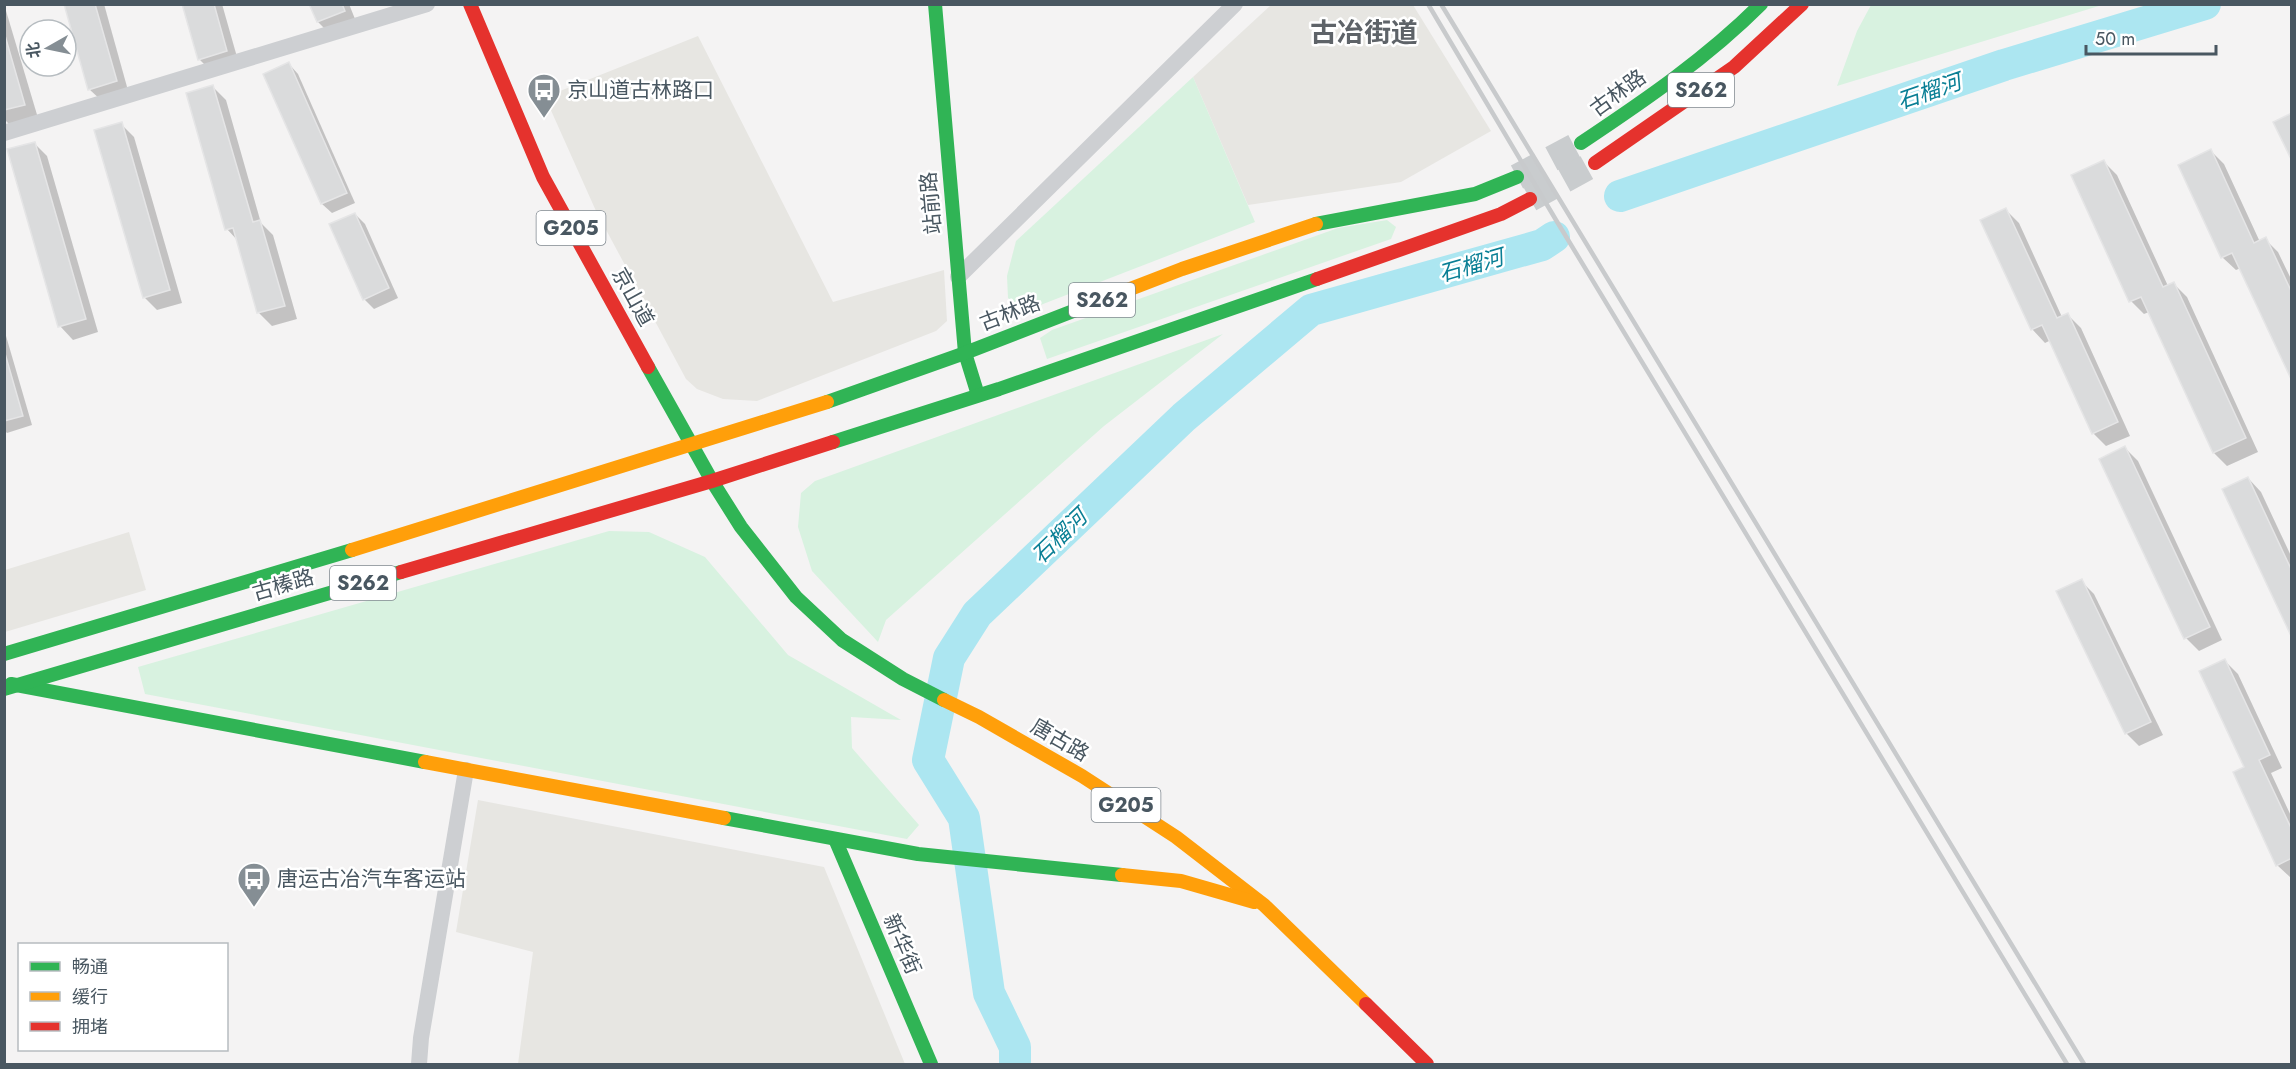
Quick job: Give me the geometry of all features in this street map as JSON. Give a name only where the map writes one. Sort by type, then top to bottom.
[{"type":"main road","name":"京山道","points":[[470,4],[543,177],[691,443]]},
{"type":"main road","name":"站前路","points":[[935,4],[965,353],[978,395]]},
{"type":"main road","name":"古林路","points":[[1581,143],[1642,103],[1733,32],[1761,4]]},
{"type":"main road","name":"古林路","points":[[1595,163],[1734,67],[1801,5]]},
{"type":"main road","name":"古林路","points":[[691,443],[833,400],[965,353],[1182,269],[1323,222],[1475,194],[1517,177]]},
{"type":"main road","name":"S262","points":[[712,481],[978,395],[1394,253],[1501,213],[1530,199]]},
{"type":"main road","name":"唐古路","points":[[691,443],[741,527],[796,597],[843,640],[903,679],[979,717],[1082,776],[1166,831],[1264,905],[1427,1065]]},
{"type":"main road","name":"古榛路","points":[[4,654],[435,525],[691,443]]},
{"type":"main road","name":"古榛路","points":[[8,685],[712,481]]},
{"type":"main road","points":[[8,685],[918,854],[1180,880],[1264,905]]},
{"type":"main road","name":"新华街","points":[[834,839],[931,1065]]},
{"type":"street","points":[[4,133],[427,4]]},
{"type":"street","points":[[958,278],[1234,4]]},
{"type":"street","points":[[419,1065],[421,1038],[466,770]]},
{"type":"shaded area","points":[[1271,5],[1413,5],[1491,131],[1401,182],[1248,205],[1193,77]]},
{"type":"shaded area","points":[[698,36],[833,302],[944,270],[947,321],[936,331],[757,401],[723,399],[697,389],[686,379],[596,211],[545,97]]},
{"type":"shaded area","points":[[129,532],[146,590],[5,632],[5,570]]},
{"type":"shaded area","points":[[478,800],[824,867],[905,1064],[518,1064],[533,952],[456,932]]},
{"type":"green space","points":[[1871,5],[2102,5],[1837,86],[1857,31]]},
{"type":"green space","points":[[1193,77],[1255,222],[1025,311],[1008,298],[1007,276],[1016,241]]},
{"type":"green space","points":[[1387,220],[1396,227],[1391,239],[1047,359],[1040,338],[1052,330],[1338,228]]},
{"type":"green space","points":[[1223,334],[1104,426],[886,620],[878,642],[812,571],[798,527],[801,493],[815,481]]},
{"type":"green space","points":[[609,531],[649,532],[705,557],[788,655],[901,720],[851,717],[852,748],[919,825],[907,839],[145,694],[138,667]]},
{"type":"building","points":[[64,4],[95,4],[117,81],[88,90],[78,54],[78,18],[68,18]]},
{"type":"building","points":[[182,4],[214,4],[227,51],[198,60]]},
{"type":"building","points":[[309,4],[342,4],[345,11],[317,22]]},
{"type":"building","points":[[4,32],[25,105],[4,110]]},
{"type":"building","points":[[289,62],[347,193],[321,204],[263,74]]},
{"type":"building","points":[[213,85],[253,222],[260,220],[285,306],[257,313],[233,228],[225,230],[186,93]]},
{"type":"building","points":[[2292,113],[2292,161],[2273,122]]},
{"type":"building","points":[[122,122],[170,290],[143,298],[94,130]]},
{"type":"building","points":[[35,142],[86,319],[58,327],[7,149]]},
{"type":"building","points":[[2211,149],[2254,243],[2266,237],[2292,293],[2292,381],[2232,253],[2221,258],[2178,165]]},
{"type":"building","points":[[2104,160],[2163,287],[2174,282],[2246,438],[2213,453],[2141,297],[2129,302],[2071,175]]},
{"type":"building","points":[[2006,208],[2057,318],[2068,313],[2118,422],[2092,434],[2042,325],[2031,330],[1980,220]]},
{"type":"building","points":[[355,213],[389,288],[363,300],[329,224]]},
{"type":"building","points":[[4,350],[23,416],[4,421]]},
{"type":"building","points":[[2125,446],[2210,627],[2184,639],[2099,459]]},
{"type":"building","points":[[2248,477],[2292,571],[2292,638],[2222,489]]},
{"type":"building","points":[[2082,579],[2151,722],[2125,734],[2056,591]]},
{"type":"building","points":[[2225,659],[2270,755],[2259,760],[2292,830],[2292,858],[2276,866],[2233,772],[2244,767],[2199,671]]},
{"type":"waterway","name":"石榴河","points":[[1620,196],[2004,65],[2205,4]]},
{"type":"waterway","name":"石榴河","points":[[1015,1064],[1015,1047],[989,993],[964,818],[928,760],[949,658],[977,614],[1184,417],[1311,310],[1542,245],[1554,237]]},
{"type":"tunnel","points":[[1517,177],[1581,143]]},
{"type":"tunnel","points":[[1530,199],[1595,163]]},
{"type":"railway","points":[[1428,4],[1556,220],[2067,1064]]},
{"type":"railway","points":[[1441,4],[2084,1064]]},
{"type":"traffic: fast","points":[[935,4],[965,353],[978,395]]},
{"type":"traffic: fast","points":[[1581,143],[1697,61],[1761,4]]},
{"type":"traffic: fast","points":[[1316,224],[1475,194],[1517,177]]},
{"type":"traffic: fast","points":[[833,442],[999,389],[1317,279]]},
{"type":"traffic: fast","points":[[827,402],[965,353],[1099,301]]},
{"type":"traffic: fast","points":[[648,367],[712,481],[741,527],[796,597],[842,640],[903,679],[944,700]]},
{"type":"traffic: fast","points":[[4,654],[352,550]]},
{"type":"traffic: fast","points":[[4,689],[401,572]]},
{"type":"traffic: fast","points":[[11,684],[425,762]]},
{"type":"traffic: fast","points":[[724,818],[918,854],[1122,875]]},
{"type":"traffic: fast","points":[[835,839],[931,1064]]},
{"type":"traffic: slow","points":[[1099,301],[1182,269],[1316,224]]},
{"type":"traffic: slow","points":[[352,550],[827,402]]},
{"type":"traffic: slow","points":[[944,700],[979,717],[1082,776],[1176,837],[1264,905],[1366,1004]]},
{"type":"traffic: slow","points":[[425,762],[724,818]]},
{"type":"traffic: slow","points":[[1122,875],[1181,881],[1254,902]]},
{"type":"traffic: jam","points":[[470,4],[543,177],[648,367]]},
{"type":"traffic: jam","points":[[1595,163],[1734,67],[1802,4]]},
{"type":"traffic: jam","points":[[1317,279],[1501,214],[1530,199]]},
{"type":"traffic: jam","points":[[401,572],[712,481],[833,442]]},
{"type":"traffic: jam","points":[[1366,1004],[1427,1064]]},
{"type":"place","name":"京山道古林路口","points":[[544,119]]},
{"type":"place","name":"唐运古冶汽车客运站","points":[[254,908]]},
{"type":"district","name":"古冶街道","points":[[1364,32]]}]
